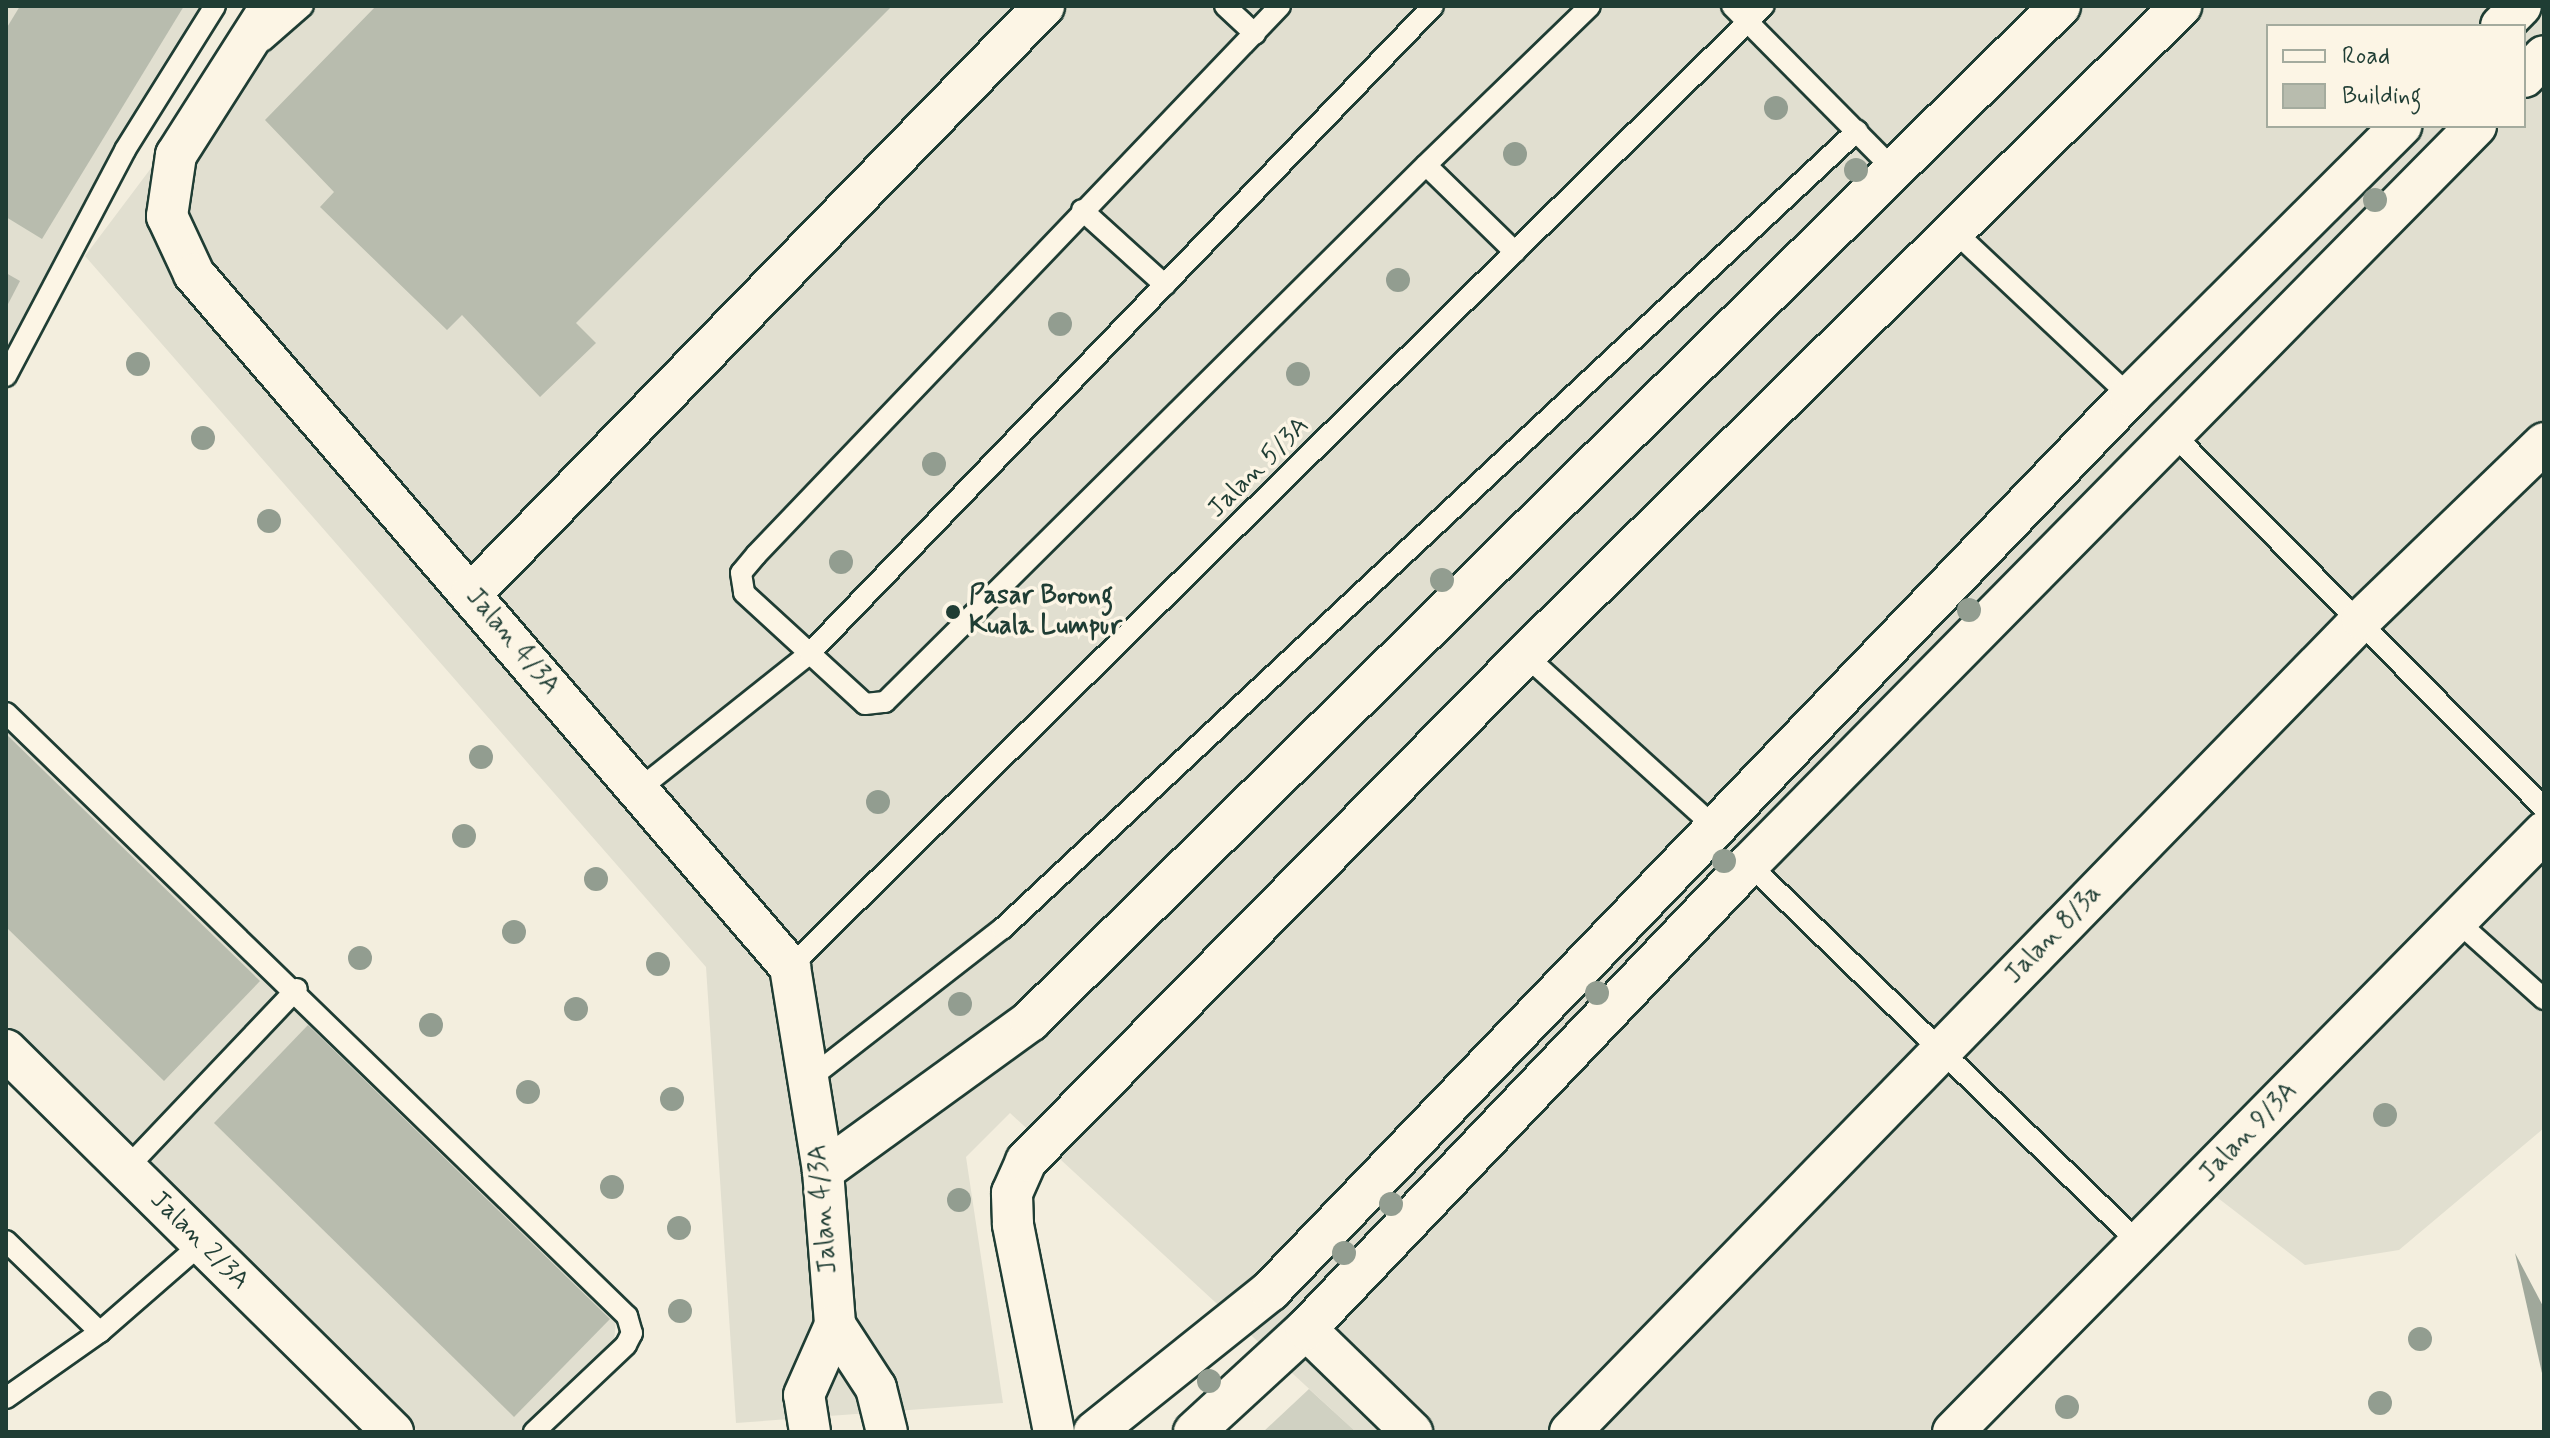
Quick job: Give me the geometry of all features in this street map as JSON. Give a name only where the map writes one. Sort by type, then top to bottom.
[{"type":"street","name":"Jalan 4/3A","points":[[271,6],[176,155],[167,216],[194,274],[790,967],[823,1171],[835,1325],[804,1395],[810,1432]]},
{"type":"street","points":[[471,594],[1044,6]]},
{"type":"street","points":[[823,1171],[1030,1021],[1896,172],[2060,6]]},
{"type":"street","points":[[1054,1432],[1013,1224],[1012,1193],[1026,1161],[1525,655],[2181,6]]},
{"type":"street","points":[[2503,24],[2521,6]]},
{"type":"street","points":[[2526,75],[2544,56]]},
{"type":"street","points":[[1094,1432],[1270,1291],[2130,396],[2399,128]]},
{"type":"street","points":[[1194,1432],[1306,1329],[1749,864],[2175,436],[2474,128]]},
{"type":"street","name":"Jalan 8/3a","points":[[1570,1432],[2362,619],[2506,484],[2544,443]]},
{"type":"street","points":[[2506,484],[2544,474]]},
{"type":"street","name":"Jalan 9/3A","points":[[1953,1432],[2544,832]]},
{"type":"street","name":"Jalan 2/3A","points":[[8,1056],[393,1432]]},
{"type":"street","name":"Jalan 4/3A","points":[[835,1325],[876,1388],[887,1432]]},
{"type":"street","points":[[1306,1329],[1412,1432]]},
{"type":"lane","points":[[6,376],[125,150],[215,6]]},
{"type":"lane","points":[[227,73],[303,6]]},
{"type":"lane","points":[[1225,6],[1255,34]]},
{"type":"lane","points":[[1280,6],[1082,210],[741,573],[744,593],[865,704],[885,702],[908,684],[1426,165],[1590,6]]},
{"type":"lane","points":[[638,790],[810,653],[1433,6]]},
{"type":"lane","points":[[1732,6],[1896,172]]},
{"type":"lane","name":"Jalan 5/3A","points":[[790,967],[1764,6]]},
{"type":"lane","points":[[809,1079],[1002,929],[1857,131]]},
{"type":"lane","points":[[1426,165],[1515,252]]},
{"type":"lane","points":[[1082,210],[1165,285]]},
{"type":"lane","points":[[1953,230],[2130,396]]},
{"type":"lane","points":[[2175,436],[2362,619],[2544,808]]},
{"type":"lane","points":[[1525,655],[1715,827]]},
{"type":"lane","points":[[6,713],[297,989],[627,1316],[632,1333],[626,1345],[534,1432]]},
{"type":"lane","points":[[1749,864],[2140,1244]]},
{"type":"lane","points":[[2457,921],[2544,999]]},
{"type":"lane","points":[[126,1169],[297,989]]},
{"type":"lane","points":[[6,1241],[100,1332]]},
{"type":"lane","points":[[6,1398],[100,1332],[201,1244]]},
{"type":"shaded area","points":[[6,6],[201,6],[115,143],[6,356]]},
{"type":"shaded area","points":[[273,6],[2544,6],[2544,1128],[2399,1250],[2305,1265],[2214,1195],[1975,1432],[1356,1432],[1010,1113],[966,1157],[1003,1403],[736,1423],[706,967],[85,256]]},
{"type":"shaded area","points":[[6,727],[616,1320],[614,1342],[519,1432],[419,1432],[6,1026]]},
{"type":"shaded area","points":[[2515,1253],[2544,1308],[2544,1382]]},
{"type":"shaded area","points":[[1309,1389],[1356,1432],[1263,1432]]},
{"type":"building","points":[[20,6],[184,6],[42,239],[6,217],[6,29]]},
{"type":"building","points":[[376,6],[892,6],[576,323],[596,343],[540,397],[462,315],[447,330],[320,207],[334,192],[265,120]]},
{"type":"building","points":[[6,273],[20,281],[6,308]]},
{"type":"building","points":[[6,734],[260,981],[164,1081],[6,927]]},
{"type":"building","points":[[308,1025],[610,1319],[514,1417],[214,1123]]},
{"type":"place","name":"Pasar Borong Kuala Lumpur","points":[[953,612]]}]
